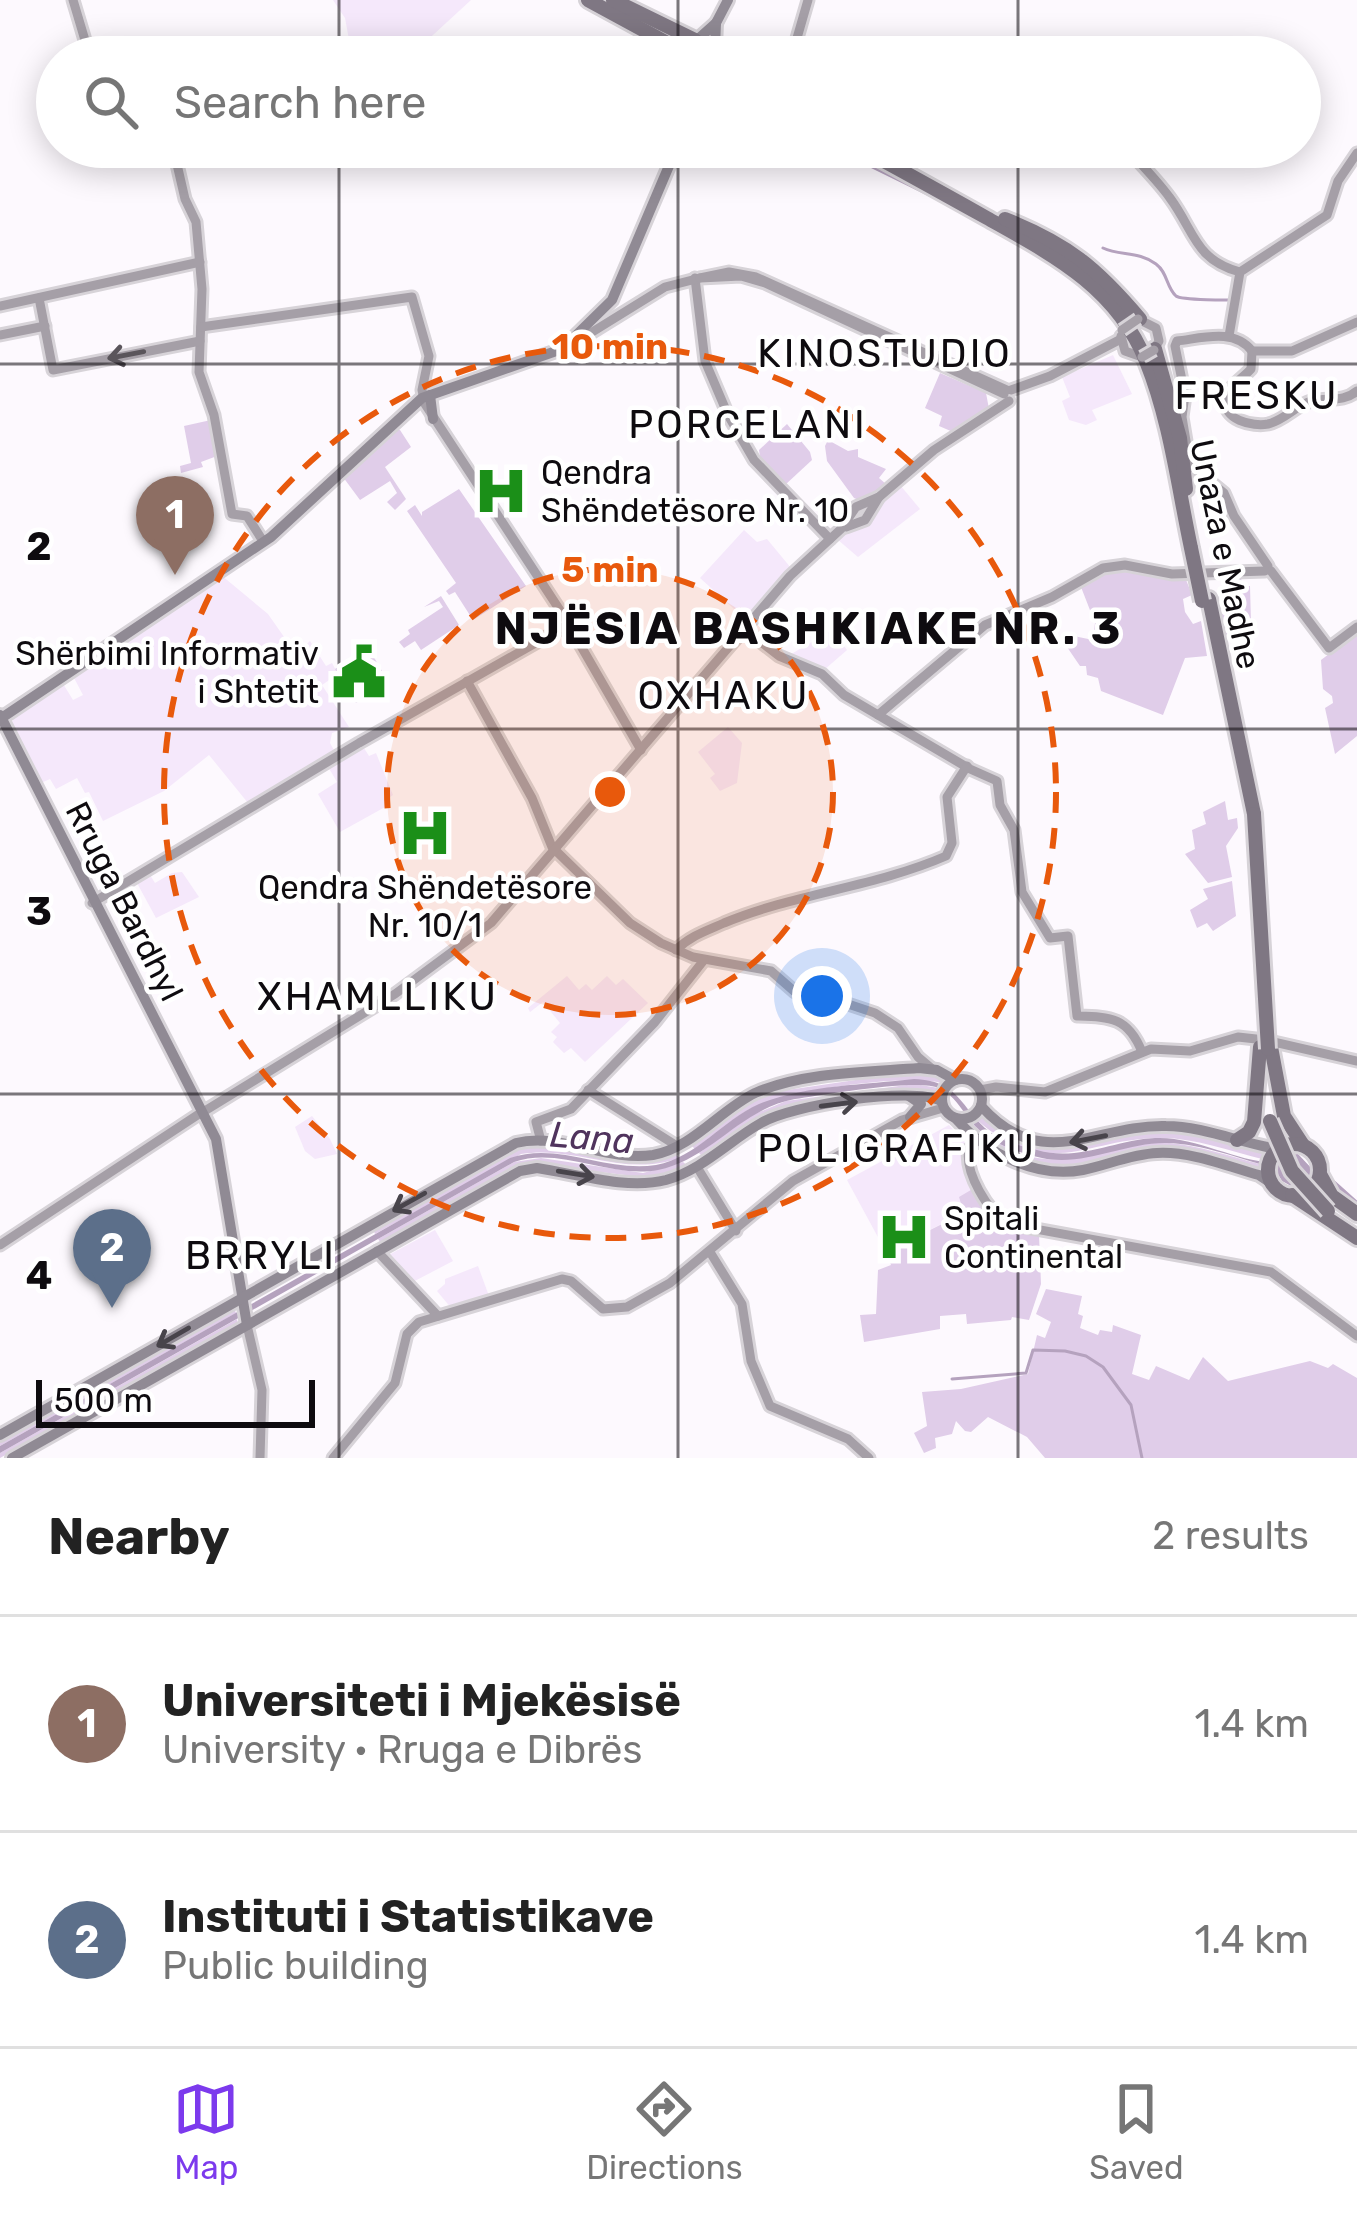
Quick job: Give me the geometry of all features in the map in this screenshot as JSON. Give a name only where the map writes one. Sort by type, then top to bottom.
[{"type":"highway","points":[[574,0],[640,36]]},
{"type":"highway","points":[[588,0],[672,36]]},
{"type":"highway","points":[[600,0],[677,36]]},
{"type":"highway","points":[[613,0],[677,36]]},
{"type":"highway","name":"Unaza e Madhe","points":[[903,168],[1081,266],[1128,315],[1158,376],[1185,507]]},
{"type":"highway","points":[[993,218],[1074,252],[1113,286],[1139,319]]},
{"type":"highway","points":[[993,218],[1087,286],[1127,344],[1185,507],[1194,549]]},
{"type":"highway","name":"Unaza e Madhe","points":[[993,218],[1091,282],[1132,332],[1155,388],[1185,507]]},
{"type":"highway","points":[[1156,345],[1180,438],[1185,507]]},
{"type":"highway","name":"Unaza e Madhe","points":[[1194,549],[1206,600]]},
{"type":"highway","name":"Unaza e Madhe","points":[[1194,549],[1251,813],[1265,985],[1265,1047]]},
{"type":"highway","name":"Unaza e Madhe","points":[[1251,813],[1273,1121],[1292,1171],[1330,1209],[1354,1222]]},
{"type":"highway","points":[[1237,1140],[1254,1122],[1265,1047]]},
{"type":"highway","points":[[1265,1047],[1285,1120],[1317,1158],[1320,1177],[1354,1222]]},
{"type":"highway","points":[[1303,1145],[1278,1150],[1270,1178],[1357,1238]]},
{"type":"highway","points":[[1292,1196],[1306,1193],[1320,1177]]},
{"type":"main road","points":[[73,0],[85,36]]},
{"type":"main road","points":[[798,36],[808,0]]},
{"type":"main road","points":[[702,36],[727,2]]},
{"type":"main road","points":[[716,23],[716,36]]},
{"type":"main road","points":[[1144,168],[1170,197],[1206,256],[1240,272],[1327,215],[1337,181],[1357,153]]},
{"type":"main road","points":[[178,168],[195,219],[200,262],[199,372],[214,416],[226,496],[232,514],[247,516],[261,538]]},
{"type":"main road","points":[[562,349],[615,294],[668,168]]},
{"type":"main road","points":[[0,306],[200,262]]},
{"type":"main road","points":[[5,716],[261,538],[425,403],[562,349],[664,287],[729,272],[756,277],[1007,398]]},
{"type":"main road","points":[[1229,336],[1240,272]]},
{"type":"main road","points":[[698,278],[729,275],[758,280],[1007,398]]},
{"type":"main road","points":[[698,278],[703,352],[728,415],[754,460],[830,539]]},
{"type":"main road","points":[[201,327],[412,297],[429,356],[425,403],[568,624],[641,750]]},
{"type":"main road","points":[[39,298],[53,370],[200,341]]},
{"type":"main road","points":[[993,388],[998,400],[1007,398],[1116,351],[1127,344],[1139,319],[1151,323],[1156,345]]},
{"type":"main road","points":[[0,1245],[406,986],[491,923],[796,569],[934,450],[1007,398],[1113,347],[1229,336],[1242,340],[1252,351],[1276,354],[1357,322]]},
{"type":"main road","points":[[0,335],[45,326]]},
{"type":"main road","points":[[1179,340],[1185,395],[1182,418],[1190,464],[1224,493],[1268,569],[1329,648],[1357,627]]},
{"type":"main road","points":[[1252,351],[1251,369],[1225,401],[1227,409],[1243,422],[1268,424],[1306,403],[1348,398],[1357,391]]},
{"type":"main road","points":[[5,716],[271,537],[425,403]]},
{"type":"main road","points":[[878,715],[985,625],[1057,595],[1103,568],[1125,565],[1165,573],[1268,569]]},
{"type":"main road","points":[[93,903],[568,624]]},
{"type":"main road","points":[[744,629],[779,656],[822,674],[842,693],[999,783],[1000,805],[1014,827],[1020,884],[1027,902],[1050,938],[1069,936],[1076,1009],[1106,1015],[1136,1038],[1142,1052]]},
{"type":"main road","points":[[467,681],[556,851],[630,923],[676,950],[704,960],[771,971],[795,992],[872,1012],[898,1028],[914,1063]]},
{"type":"main road","name":"Rruga Bardhyl","points":[[5,716],[222,1158],[243,1312]]},
{"type":"main road","points":[[676,950],[689,938],[744,914],[899,874],[946,856],[952,843],[946,797],[967,766]]},
{"type":"main road","points":[[549,837],[564,841]]},
{"type":"main road","points":[[544,866],[549,837]]},
{"type":"main road","points":[[541,1141],[536,1122],[567,1112],[656,1022],[704,960]]},
{"type":"main road","points":[[980,1090],[1045,1092],[1142,1052],[1190,1051],[1225,1039],[1253,1037],[1357,1061]]},
{"type":"main road","points":[[12,1458],[367,1229],[503,1149],[541,1141],[635,1156],[659,1153],[680,1148],[740,1101],[767,1088],[914,1063],[952,1082],[970,1081],[980,1090]]},
{"type":"main road","points":[[333,1458],[395,1383],[409,1331],[419,1322],[562,1279],[609,1310],[628,1307],[656,1292],[736,1232],[793,1180],[942,1102],[952,1082]]},
{"type":"main road","points":[[588,1090],[680,1148],[698,1166],[736,1232]]},
{"type":"main road","points":[[979,1109],[980,1090]]},
{"type":"main road","points":[[906,1096],[921,1102],[910,1117]]},
{"type":"main road","points":[[0,1435],[112,1371],[378,1249],[526,1169],[649,1183],[698,1166],[778,1115],[927,1096],[942,1102],[960,1119],[974,1144],[1023,1164],[1071,1172],[1167,1153],[1270,1178]]},
{"type":"main road","points":[[979,1109],[1004,1127],[1049,1142],[1073,1143],[1166,1126],[1278,1150]]},
{"type":"main road","points":[[960,1119],[979,1109]]},
{"type":"main road","points":[[974,1144],[968,1159],[985,1202],[1004,1222],[1271,1272],[1357,1336]]},
{"type":"main road","points":[[367,1229],[404,1282],[438,1316]]},
{"type":"main road","points":[[710,1252],[742,1304],[751,1361],[770,1406],[848,1439],[869,1458]]},
{"type":"main road","points":[[243,1312],[262,1390],[258,1458]]},
{"type":"shaded area","points":[[333,0],[471,0],[432,36],[348,36],[345,18]]},
{"type":"shaded area","points":[[1113,355],[1132,394],[1092,410],[1097,420],[1086,425],[1069,420],[1062,401],[1070,397],[1062,377]]},
{"type":"shaded area","points":[[940,373],[986,393],[989,409],[953,432],[939,426],[942,416],[925,408]]},
{"type":"shaded area","points":[[211,420],[217,456],[201,462],[203,467],[181,473],[180,466],[191,463],[184,426]]},
{"type":"shaded area","points":[[787,424],[812,460],[785,485],[759,450]]},
{"type":"shaded area","points":[[394,429],[400,430],[411,447],[385,467],[406,499],[395,510],[387,502],[397,493],[390,481],[360,500],[343,477]]},
{"type":"shaded area","points":[[828,440],[848,451],[858,449],[858,457],[886,469],[879,478],[887,485],[861,501],[854,498],[827,461]]},
{"type":"shaded area","points":[[900,485],[920,509],[858,557],[837,539]]},
{"type":"shaded area","points":[[459,489],[526,586],[473,620],[455,592],[449,595],[446,591],[456,583],[407,511],[415,505],[422,516]]},
{"type":"shaded area","points":[[744,530],[757,542],[767,539],[791,568],[744,618],[700,578]]},
{"type":"shaded area","points":[[1121,569],[1185,577],[1192,595],[1183,599],[1185,612],[1193,624],[1201,621],[1207,656],[1185,658],[1163,715],[1101,691],[1098,678],[1087,675],[1086,666],[1080,666],[1067,647],[1069,635],[1093,640],[1095,623],[1081,587]]},
{"type":"shaded area","points":[[221,575],[268,614],[296,654],[310,641],[326,666],[332,663],[338,674],[322,685],[349,727],[332,733],[335,752],[248,803],[209,755],[164,791],[103,821],[77,778],[56,789],[50,779],[41,783],[11,724],[15,716],[62,682],[73,700],[83,695],[73,676]]},
{"type":"shaded area","points":[[1228,576],[1241,576],[1242,586],[1250,586],[1251,623],[1223,636],[1218,617]]},
{"type":"shaded area","points":[[441,596],[459,625],[421,650],[415,641],[404,648],[399,642],[410,634],[408,630],[443,607],[439,601],[424,607]]},
{"type":"shaded area","points":[[832,630],[847,650],[824,670],[788,656]]},
{"type":"shaded area","points":[[1357,633],[1357,736],[1335,754],[1325,708],[1333,703],[1332,696],[1323,689],[1321,660]]},
{"type":"shaded area","points":[[369,649],[389,683],[356,703],[335,669]]},
{"type":"shaded area","points":[[728,727],[742,743],[737,783],[720,791],[710,778],[715,774],[698,752]]},
{"type":"shaded area","points":[[362,745],[369,756],[376,753],[393,795],[384,801],[387,806],[340,832],[318,794],[337,782],[327,765]]},
{"type":"shaded area","points":[[1225,801],[1228,820],[1237,818],[1238,828],[1226,846],[1232,877],[1208,883],[1185,854],[1195,849],[1192,830],[1206,824],[1203,812]]},
{"type":"shaded area","points":[[182,872],[199,897],[156,918],[137,883],[150,875],[155,883]]},
{"type":"shaded area","points":[[1232,881],[1236,916],[1213,931],[1207,923],[1197,928],[1190,910],[1208,899],[1203,889]]},
{"type":"shaded area","points":[[567,976],[579,990],[586,984],[592,990],[607,976],[616,985],[623,979],[648,1003],[585,1062],[571,1048],[564,1053],[553,1042],[557,1037],[551,1032],[560,1023],[543,1002],[530,1012],[528,1008]]},
{"type":"shaded area","points":[[917,1071],[948,1078],[942,1083],[873,1082],[787,1096],[748,1110],[695,1149],[690,1144],[739,1107],[767,1093]]},
{"type":"shaded area","points":[[914,1079],[942,1085],[993,1134],[1037,1150],[1067,1153],[1170,1138],[1259,1161],[1276,1162],[1298,1154],[1315,1172],[1314,1178],[1291,1186],[1274,1168],[1181,1144],[1151,1144],[1074,1159],[1032,1156],[994,1141],[949,1095],[928,1085],[795,1099],[759,1112],[694,1156],[658,1170],[640,1172],[549,1158],[514,1162],[0,1453],[0,1446],[510,1158],[546,1153],[619,1165],[656,1165],[685,1154],[746,1111],[777,1098]]},
{"type":"shaded area","points":[[914,1084],[939,1088],[937,1093],[917,1090],[786,1108],[759,1119],[703,1157],[699,1153],[752,1115],[786,1101]]},
{"type":"shaded area","points":[[983,1115],[1006,1133],[1049,1146],[1162,1131],[1264,1153],[1262,1159],[1162,1138],[1048,1153],[1003,1139],[977,1120]]},
{"type":"shaded area","points":[[312,1116],[337,1154],[315,1159],[305,1151],[295,1127]]},
{"type":"shaded area","points":[[949,1125],[965,1143],[963,1155],[976,1187],[965,1212],[886,1252],[847,1180]]},
{"type":"shaded area","points":[[968,1125],[1001,1144],[1048,1159],[1169,1143],[1260,1164],[1260,1170],[1189,1152],[1070,1166],[1046,1164],[997,1146]]},
{"type":"shaded area","points":[[544,1146],[639,1160],[675,1153],[679,1158],[639,1165],[541,1152],[521,1154],[375,1234],[373,1229],[500,1156],[519,1147]]},
{"type":"shaded area","points":[[541,1158],[643,1173],[683,1162],[689,1167],[650,1178],[534,1164],[382,1244],[378,1239],[514,1162]]},
{"type":"shaded area","points":[[976,1187],[986,1207],[1000,1220],[1039,1235],[1041,1284],[1029,1320],[1012,1317],[967,1324],[966,1314],[940,1316],[940,1329],[864,1342],[860,1315],[876,1314],[878,1270],[891,1265],[886,1252],[964,1213],[959,1197]]},
{"type":"shaded area","points":[[435,1230],[453,1261],[409,1284],[385,1257]]},
{"type":"shaded area","points":[[478,1266],[489,1296],[452,1309],[437,1291],[445,1279]]},
{"type":"shaded area","points":[[1046,1289],[1082,1296],[1080,1328],[1098,1335],[1100,1330],[1112,1332],[1113,1325],[1141,1335],[1132,1374],[1149,1380],[1156,1366],[1189,1380],[1203,1357],[1228,1381],[1310,1361],[1328,1368],[1333,1364],[1357,1378],[1357,1458],[1045,1458],[1027,1437],[988,1417],[971,1432],[956,1421],[952,1434],[935,1438],[936,1448],[924,1453],[914,1433],[927,1426],[922,1392],[1028,1374],[1037,1335],[1045,1338],[1051,1322],[1036,1314]]},
{"type":"shaded area","points":[[234,1308],[236,1313],[0,1446],[0,1439]]},
{"type":"shaded area","points":[[237,1319],[238,1325],[0,1458],[0,1453]]},
{"type":"waterway","points":[[874,168],[956,208]]},
{"type":"waterway","points":[[1103,248],[1156,264],[1176,296],[1241,299]]},
{"type":"waterway","name":"Lana","points":[[1327,1179],[1357,1206]]},
{"type":"waterway","points":[[952,1379],[1026,1373],[1033,1350],[1086,1356],[1103,1367],[1131,1405],[1142,1458]]},
{"type":"place","name":"Qendra Shëndetësore Nr. 10","points":[[501,491]]},
{"type":"place","name":"Universiteti i Mjekësisë","points":[[175,575]]},
{"type":"place","name":"Shërbimi Informativ i Shtetit","points":[[359,672]]},
{"type":"place","name":"Qendra Shëndetësore Nr. 10/1","points":[[425,833]]},
{"type":"place","name":"Spitali Continental","points":[[904,1237]]},
{"type":"place","name":"Instituti i Statistikave","points":[[112,1308]]},
{"type":"district","name":"KINOSTUDIO","points":[[885,353]]},
{"type":"district","name":"FRESKU","points":[[1257,395]]},
{"type":"district","name":"PORCELANI","points":[[748,424]]},
{"type":"district","name":"NJËSIA BASHKIAKE NR. 3","points":[[809,628]]},
{"type":"district","name":"OXHAKU","points":[[724,695]]},
{"type":"district","name":"XHAMLLIKU","points":[[378,996]]},
{"type":"district","name":"POLIGRAFIKU","points":[[897,1148]]},
{"type":"district","name":"BRRYLI","points":[[261,1255]]}]
